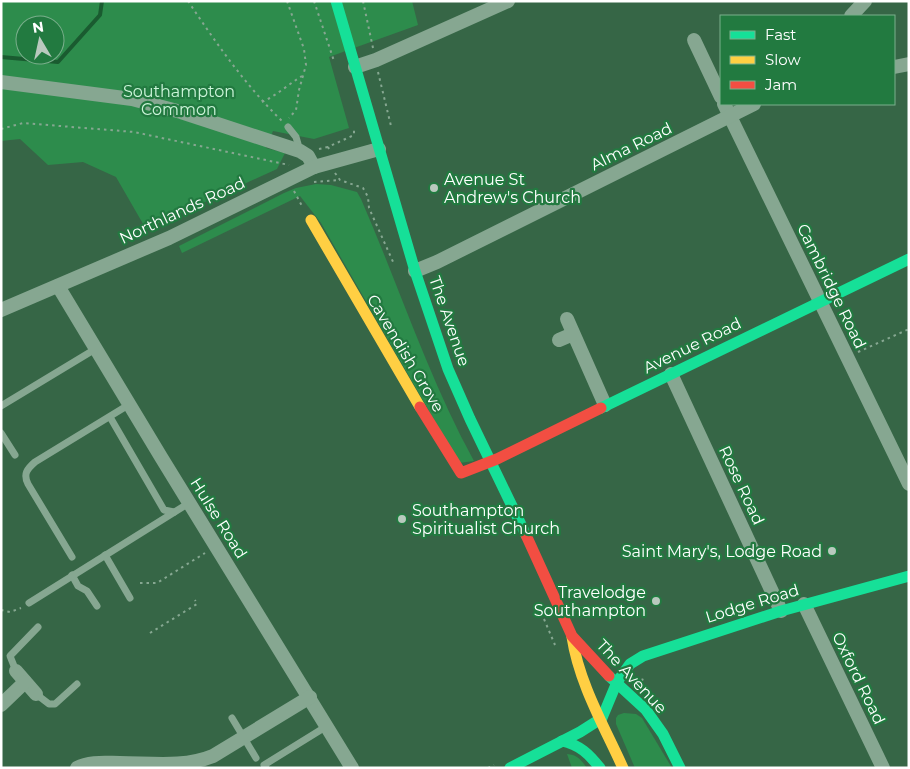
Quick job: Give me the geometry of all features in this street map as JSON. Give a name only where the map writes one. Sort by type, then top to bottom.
[{"type":"street","name":"The Avenue","points":[[336,1],[415,271],[448,369],[572,636],[575,656],[584,682],[602,718],[623,768]]},
{"type":"street","points":[[355,67],[376,60],[508,1]]},
{"type":"street","points":[[853,15],[865,1]]},
{"type":"street","points":[[694,40],[720,95]]},
{"type":"street","points":[[895,67],[909,64]]},
{"type":"street","points":[[1,82],[132,99],[182,112],[300,151],[308,156],[314,167]]},
{"type":"street","name":"Alma Road","points":[[415,271],[436,262],[727,110],[750,105]]},
{"type":"street","name":"Cambridge Road","points":[[727,110],[909,484]]},
{"type":"street","name":"Northlands Road","points":[[1,310],[169,238],[314,167],[379,149]]},
{"type":"street","name":"Cavendish Grove","points":[[311,220],[406,386],[461,473],[491,461]]},
{"type":"street","name":"Avenue Road","points":[[491,461],[909,259]]},
{"type":"street","name":"Hulse Road","points":[[58,286],[352,768]]},
{"type":"street","points":[[567,320],[605,406]]},
{"type":"street","points":[[559,340],[573,334]]},
{"type":"street","name":"Rose Road","points":[[671,374],[781,611]]},
{"type":"street","name":"Lodge Road","points":[[602,718],[616,682],[630,664],[643,656],[804,604],[909,576]]},
{"type":"street","name":"Oxford Road","points":[[804,604],[882,768]]},
{"type":"street","name":"The Avenue","points":[[572,636],[646,710],[663,734],[680,768]]},
{"type":"street","points":[[1,705],[21,677],[36,694]]},
{"type":"street","points":[[77,768],[100,763],[187,765],[202,761],[310,697]]},
{"type":"street","points":[[510,768],[602,718]]},
{"type":"street","points":[[562,741],[583,747],[600,768]]},
{"type":"lane","points":[[286,126],[296,137],[300,151]]},
{"type":"lane","points":[[1,406],[97,348]]},
{"type":"lane","points":[[72,557],[28,484],[25,478],[26,472],[35,462],[130,404]]},
{"type":"lane","points":[[110,417],[164,510],[174,512]]},
{"type":"lane","points":[[1,433],[15,455]]},
{"type":"lane","points":[[29,603],[189,503]]},
{"type":"lane","points":[[105,555],[130,598]]},
{"type":"lane","points":[[72,576],[78,586],[87,592],[97,606]]},
{"type":"lane","points":[[21,677],[10,656],[38,627]]},
{"type":"lane","points":[[36,694],[49,704],[55,704],[77,684]]},
{"type":"lane","points":[[232,718],[256,758]]},
{"type":"lane","points":[[266,768],[264,765],[327,726]]},
{"type":"path","points":[[188,1],[262,102],[286,126],[296,110],[306,64],[304,50],[286,1]]},
{"type":"path","points":[[314,1],[337,69]]},
{"type":"path","points":[[363,1],[373,46]]},
{"type":"path","points":[[262,102],[273,97],[303,76]]},
{"type":"path","points":[[330,151],[328,147],[354,134],[352,120]]},
{"type":"path","points":[[1,129],[23,123],[134,132],[288,165]]},
{"type":"path","points":[[335,173],[340,180]]},
{"type":"path","points":[[309,182],[340,180],[363,188],[368,196],[370,208],[396,268]]},
{"type":"path","points":[[292,186],[298,200]]},
{"type":"path","points":[[847,357],[909,329]]},
{"type":"path","points":[[140,583],[157,583],[216,546]]},
{"type":"path","points":[[150,633],[197,604],[195,600]]},
{"type":"path","points":[[1,610],[10,612],[29,603]]},
{"type":"green space","name":"Southampton Common","points":[[1,1],[412,1],[418,25],[329,57],[349,128],[314,139],[273,131],[266,148],[285,153],[277,169],[146,229],[116,177],[83,162],[48,165],[20,139],[1,141]]},
{"type":"green space","points":[[316,184],[331,185],[357,192],[361,199],[442,397],[474,461],[459,463],[321,223],[300,196],[182,253],[179,246],[284,193],[296,188]]},
{"type":"green space","points":[[624,713],[636,714],[642,718],[672,768],[635,768],[616,724],[618,715]]},
{"type":"green space","points":[[567,754],[577,757],[587,768],[572,768]]},
{"type":"waterway","points":[[1,57],[58,62],[100,15],[102,1]]},
{"type":"traffic: fast","points":[[336,1],[415,271],[448,369],[526,535]]},
{"type":"traffic: fast","points":[[601,408],[909,259]]},
{"type":"traffic: fast","points":[[510,768],[580,732],[602,718],[617,682],[630,664],[643,656],[781,611],[909,576]]},
{"type":"traffic: fast","points":[[609,676],[646,710],[663,734],[680,768]]},
{"type":"traffic: fast","points":[[562,741],[584,751],[600,768]]},
{"type":"traffic: slow","points":[[311,220],[420,407]]},
{"type":"traffic: slow","points":[[572,637],[575,654],[586,688],[623,768]]},
{"type":"traffic: jam","points":[[420,407],[461,473],[497,459],[601,408]]},
{"type":"traffic: jam","points":[[526,535],[572,636],[609,676]]},
{"type":"place","name":"Avenue St Andrew's Church","points":[[434,188]]},
{"type":"place","name":"Southampton Spiritualist Church","points":[[402,519]]},
{"type":"place","name":"Saint Mary's, Lodge Road","points":[[832,551]]},
{"type":"place","name":"Travelodge Southampton","points":[[656,601]]}]
